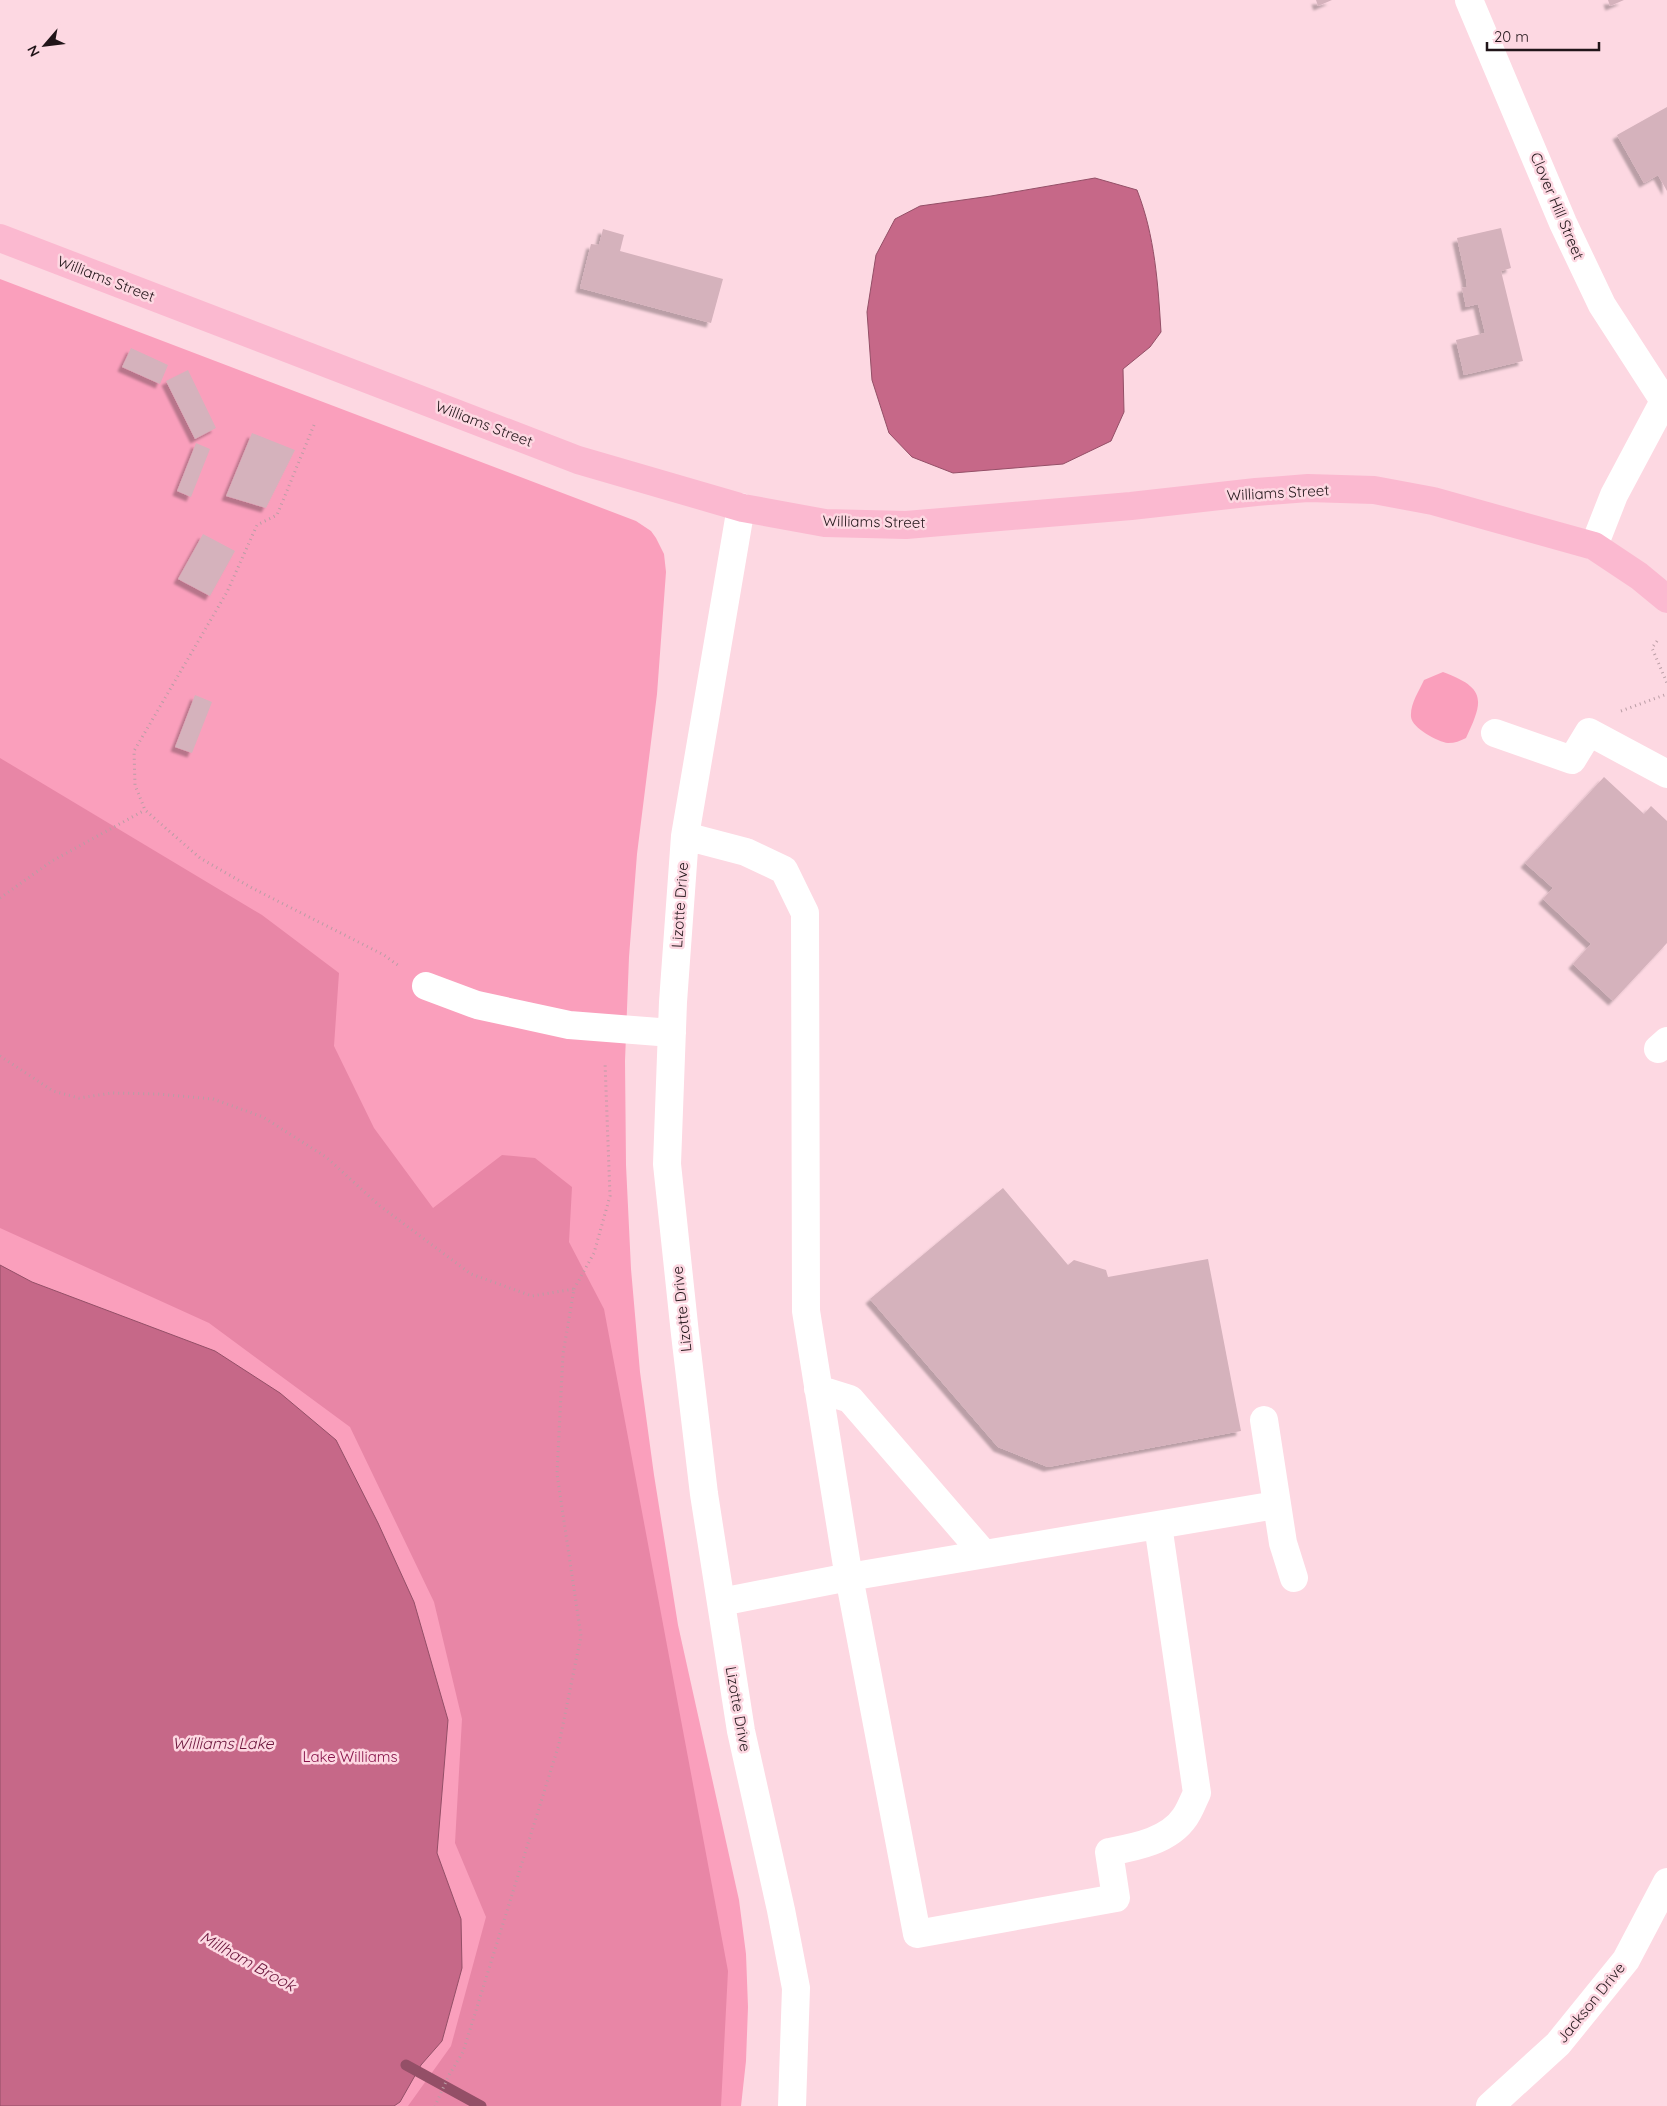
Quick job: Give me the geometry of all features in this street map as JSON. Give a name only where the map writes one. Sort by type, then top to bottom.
[{"type":"main road","name":"Williams Street","points":[[0,238],[578,460],[741,507],[825,523],[906,526],[1131,506],[1256,492],[1308,488],[1374,490],[1433,501],[1594,546],[1639,576],[1667,599]]},
{"type":"street","name":"Clover Hill Street","points":[[1469,0],[1585,270],[1607,313],[1665,400]]},
{"type":"street","points":[[1594,546],[1614,494],[1665,400]]},
{"type":"street","name":"Lizotte Drive","points":[[741,507],[685,836],[672,1033],[668,1164],[686,1344],[704,1494],[740,1731],[781,1910],[796,1988],[792,2106]]},
{"type":"street","points":[[1495,733],[1572,760],[1589,732],[1667,774]]},
{"type":"street","points":[[685,836],[746,852],[784,870],[805,912],[806,1311],[849,1577],[917,1934],[1116,1898],[1109,1852],[1144,1845],[1168,1833],[1184,1819],[1197,1793],[1158,1525]]},
{"type":"street","points":[[426,986],[477,1005],[569,1026],[672,1033]]},
{"type":"street","points":[[818,1389],[850,1399],[984,1554]]},
{"type":"street","points":[[1264,1420],[1283,1544],[1294,1578]]},
{"type":"street","points":[[721,1602],[849,1577],[1276,1505]]},
{"type":"street","name":"Jackson Drive","points":[[1490,2106],[1558,2044],[1626,1960],[1667,1882]]},
{"type":"path","points":[[314,425],[277,515],[257,525],[227,592],[134,751],[134,785],[145,810],[200,858],[252,888],[384,955],[426,986]]},
{"type":"path","points":[[1657,641],[1652,648],[1667,683]]},
{"type":"path","points":[[1602,739],[1619,712],[1667,694]]},
{"type":"path","points":[[0,898],[52,861],[145,810]]},
{"type":"path","points":[[435,2106],[449,2075],[463,2052],[559,1744],[582,1636],[557,1474],[563,1354],[574,1289],[594,1253],[610,1196],[604,1073],[608,1028]]},
{"type":"path","points":[[0,1056],[53,1091],[78,1098],[112,1094],[140,1094],[213,1099],[263,1117],[326,1158],[380,1206],[471,1274],[532,1296],[574,1289]]},
{"type":"green space","name":"Lake Williams","points":[[0,279],[636,521],[651,531],[664,554],[666,572],[657,694],[637,854],[629,957],[625,1061],[626,1165],[631,1269],[640,1372],[678,1625],[739,1900],[746,1954],[748,2007],[746,2061],[741,2106],[0,2106]]},
{"type":"green space","points":[[1443,672],[1467,684],[1474,690],[1477,697],[1476,714],[1466,738],[1453,743],[1444,742],[1426,734],[1416,726],[1411,717],[1413,702],[1424,680]]},
{"type":"shaded area","points":[[0,758],[262,915],[339,973],[334,1046],[374,1128],[433,1208],[502,1155],[535,1158],[572,1187],[569,1242],[604,1309],[728,1971],[721,2106],[408,2106],[451,2046],[486,1917],[455,1843],[462,1719],[434,1602],[350,1427],[209,1323],[0,1228]]},
{"type":"water","points":[[1095,178],[1137,190],[1152,242],[1161,332],[1150,347],[1123,369],[1124,412],[1111,441],[1063,464],[953,473],[912,457],[889,433],[872,380],[867,312],[876,255],[895,219],[920,206]]},
{"type":"water","name":"Williams Lake","points":[[0,1265],[32,1282],[215,1351],[280,1393],[336,1440],[378,1523],[414,1602],[448,1720],[437,1853],[461,1919],[462,1968],[442,2041],[421,2065],[400,2102],[394,2106],[0,2106]]},
{"type":"building","points":[[1316,0],[1332,0],[1318,6]]},
{"type":"building","points":[[1608,0],[1624,0],[1610,6]]},
{"type":"building","points":[[1667,107],[1667,191],[1658,175],[1644,183],[1617,135]]},
{"type":"building","points":[[1501,228],[1511,268],[1501,271],[1523,361],[1464,375],[1456,340],[1485,333],[1478,304],[1466,307],[1462,288],[1467,287],[1466,279],[1457,238]]},
{"type":"building","points":[[603,229],[624,235],[620,251],[723,279],[711,323],[580,288],[591,244],[599,245]]},
{"type":"building","points":[[131,348],[168,365],[160,384],[122,367]]},
{"type":"building","points":[[188,370],[216,428],[195,439],[166,381]]},
{"type":"building","points":[[252,433],[295,450],[266,508],[226,496]]},
{"type":"building","points":[[196,443],[210,449],[191,497],[177,491]]},
{"type":"building","points":[[203,534],[235,551],[210,596],[178,579]]},
{"type":"building","points":[[195,695],[212,702],[192,753],[175,747]]},
{"type":"building","points":[[1604,777],[1644,814],[1651,806],[1667,821],[1667,943],[1613,1001],[1573,964],[1591,944],[1543,899],[1553,888],[1525,863]]},
{"type":"building","points":[[1003,1188],[1068,1265],[1074,1260],[1106,1270],[1108,1277],[1208,1259],[1241,1431],[1048,1467],[998,1447],[870,1299]]},
{"type":"waterway","name":"Millham Brook","points":[[406,2065],[481,2106]]}]
